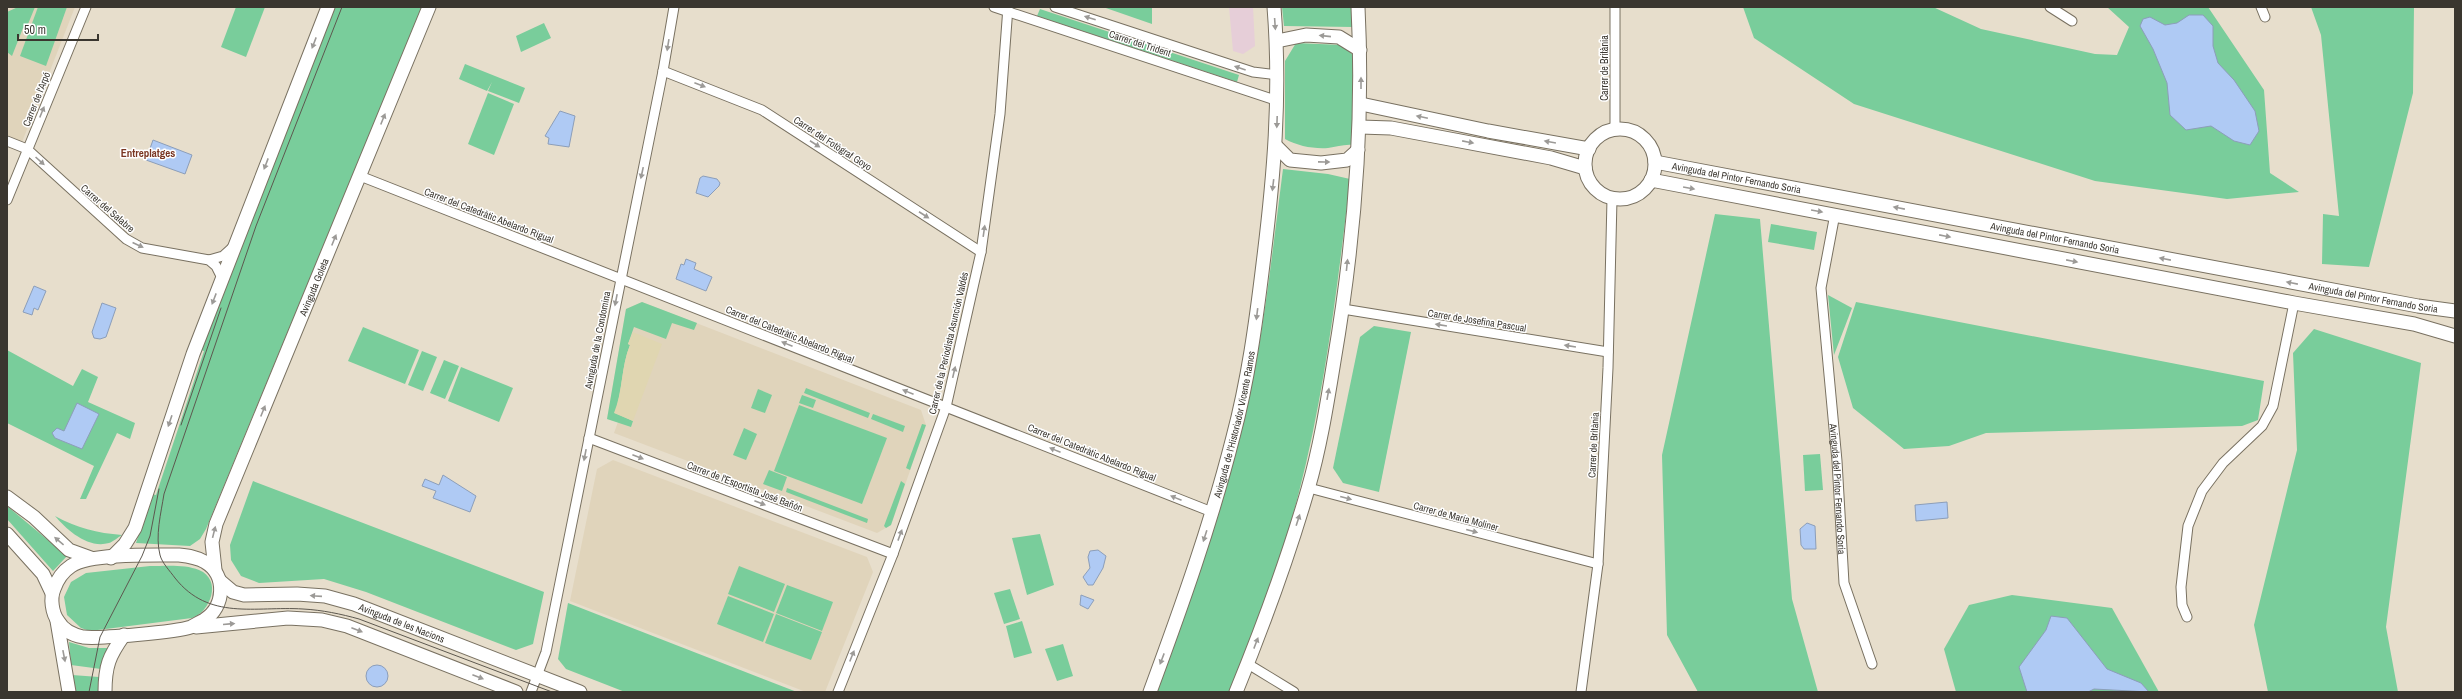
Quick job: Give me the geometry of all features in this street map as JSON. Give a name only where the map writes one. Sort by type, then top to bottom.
[{"type":"street","name":"Carrer de l'Arpó","points":[[7,200],[86,7]]},
{"type":"street","points":[[111,558],[125,544],[135,528],[193,354],[328,7]]},
{"type":"street","name":"Avinguda Goleta","points":[[190,627],[206,619],[217,606],[221,595],[212,542],[216,524],[429,7]]},
{"type":"street","name":"Avinguda de la Condomina","points":[[531,692],[546,652],[620,278],[663,71],[674,7]]},
{"type":"street","name":"Carrer del Trident","points":[[994,7],[1008,9],[1278,101]]},
{"type":"street","name":"Carrer del Trident","points":[[1056,7],[1252,72],[1278,75]]},
{"type":"street","name":"Avinguda de l'Historiador Vicente Ramos","points":[[1150,692],[1182,605],[1212,512],[1234,436],[1255,328],[1276,146],[1278,75],[1274,7]]},
{"type":"street","points":[[1236,692],[1268,612],[1309,488],[1327,403],[1343,308],[1360,127],[1361,104],[1358,7]]},
{"type":"street","name":"Carrer de Britània","points":[[1615,7],[1616,130]]},
{"type":"street","points":[[2050,7],[2072,21]]},
{"type":"street","points":[[2261,7],[2265,17]]},
{"type":"street","name":"Carrer de la Periodista Asunción Valdés","points":[[838,692],[893,554],[946,407],[981,252],[1000,114],[1008,9]]},
{"type":"street","points":[[1277,41],[1306,35],[1339,37],[1360,50]]},
{"type":"street","name":"Carrer del Fotògraf Goyo","points":[[663,71],[762,110],[981,252]]},
{"type":"street","points":[[1361,104],[1488,131],[1588,149]]},
{"type":"street","points":[[1360,127],[1399,129],[1551,158],[1585,168]]},
{"type":"street","points":[[1616,130],[1627,130],[1637,134],[1646,141],[1652,151],[1655,162],[1651,180],[1644,190],[1635,196],[1624,199],[1612,199],[1594,188],[1585,168],[1588,149],[1595,140],[1604,133],[1616,130]]},
{"type":"street","name":"Carrer del Salabre","points":[[7,141],[27,149],[126,239],[142,248],[209,260]]},
{"type":"street","points":[[1276,146],[1290,160],[1321,163],[1347,160],[1358,150]]},
{"type":"street","name":"Avinguda del Pintor Fernando Soria","points":[[1655,162],[2402,303],[2455,311]]},
{"type":"street","name":"Carrer del Catedràtic Abelardo Rigual","points":[[360,176],[1212,512]]},
{"type":"street","name":"Avinguda del Pintor Fernando Soria","points":[[1651,180],[2294,303],[2414,324],[2455,336]]},
{"type":"street","name":"Carrer de Britània","points":[[1581,692],[1598,564],[1608,352],[1612,199]]},
{"type":"street","name":"Avinguda del Pintor Fernando Soria","points":[[1835,214],[1821,288],[1837,461],[1844,583],[1872,664]]},
{"type":"street","points":[[209,260],[223,256],[235,245]]},
{"type":"street","points":[[209,260],[216,266],[222,278]]},
{"type":"street","points":[[2186,617],[2182,605],[2181,588],[2188,526],[2202,491],[2223,463],[2262,426],[2273,406],[2294,303]]},
{"type":"street","name":"Carrer de Josefina Pascual","points":[[1343,308],[1608,352]]},
{"type":"street","name":"Carrer de l'Esportista José Bañón","points":[[589,438],[893,554]]},
{"type":"street","name":"Carrer de María Moliner","points":[[1309,488],[1598,564]]},
{"type":"street","points":[[7,497],[34,517],[69,550],[93,559]]},
{"type":"street","points":[[7,534],[43,574],[52,593],[52,607],[57,621],[69,692]]},
{"type":"street","name":"Avinguda de les Nacions","points":[[93,559],[179,555],[205,562],[233,592],[244,595],[318,596],[354,604],[580,692]]},
{"type":"street","points":[[52,593],[61,574],[71,566],[93,559]]},
{"type":"street","points":[[57,621],[65,629],[84,637],[124,635],[288,618],[322,620],[347,626],[516,692]]},
{"type":"street","points":[[105,692],[105,672],[111,653],[124,635]]},
{"type":"street","points":[[1248,664],[1294,692]]},
{"type":"shaded area","points":[[15,7],[75,7],[22,142],[7,135],[7,10]]},
{"type":"shaded area","points":[[1229,7],[1253,7],[1255,46],[1243,54],[1233,51]]},
{"type":"shaded area","points":[[642,302],[921,410],[926,425],[891,525],[877,533],[614,433],[618,422],[607,419],[626,309]]},
{"type":"shaded area","points":[[613,460],[867,557],[873,572],[825,692],[806,692],[570,601],[597,469]]},
{"type":"green space","points":[[18,7],[35,7],[26,29],[23,28],[12,56],[7,52],[7,12]]},
{"type":"green space","points":[[38,7],[67,7],[46,66],[20,56]]},
{"type":"green space","points":[[236,7],[265,7],[246,57],[221,47]]},
{"type":"green space","points":[[333,7],[422,7],[206,529],[200,539],[190,546],[136,543],[152,494],[156,495],[204,351],[201,350]]},
{"type":"green space","points":[[1103,7],[1152,7],[1152,24]]},
{"type":"green space","points":[[1282,7],[1351,7],[1353,27],[1284,26]]},
{"type":"green space","points":[[1743,7],[1933,7],[1981,29],[2095,54],[2117,55],[2129,27],[2107,7],[2208,7],[2264,90],[2270,173],[2299,192],[2227,199],[2095,181],[1854,104],[1754,38]]},
{"type":"green space","points":[[2311,7],[2414,7],[2413,93],[2369,267],[2322,264],[2323,214],[2339,216],[2321,35]]},
{"type":"green space","points":[[1040,9],[1239,75],[1237,82],[1037,16]]},
{"type":"green space","points":[[544,23],[551,38],[521,52],[516,36]]},
{"type":"green space","points":[[1296,43],[1342,45],[1355,57],[1353,145],[1317,148],[1300,145],[1285,139],[1285,61]]},
{"type":"green space","points":[[465,64],[525,88],[519,103],[488,91],[492,82],[487,91],[459,79]]},
{"type":"green space","points":[[488,93],[514,104],[494,155],[468,144]]},
{"type":"green space","points":[[1283,169],[1328,174],[1350,179],[1330,337],[1316,415],[1299,492],[1277,568],[1232,692],[1155,692],[1220,507],[1238,445],[1260,342]]},
{"type":"green space","points":[[1715,214],[1760,219],[1792,599],[1818,692],[1698,692],[1667,635],[1662,455]]},
{"type":"green space","points":[[1771,224],[1817,232],[1814,250],[1768,242]]},
{"type":"green space","points":[[1828,295],[1852,308],[1834,355]]},
{"type":"green space","points":[[642,302],[697,323],[694,330],[672,323],[666,339],[634,327],[628,344],[630,345],[625,362],[618,404],[615,413],[633,421],[631,427],[607,419],[626,309]]},
{"type":"green space","points":[[1856,302],[2264,381],[2258,420],[2242,426],[1986,433],[1949,446],[1904,449],[1853,408],[1838,357]]},
{"type":"green space","points":[[1374,326],[1411,332],[1379,492],[1343,483],[1333,468],[1360,337]]},
{"type":"green space","points":[[363,327],[419,350],[405,384],[348,361]]},
{"type":"green space","points":[[2314,329],[2421,363],[2386,627],[2398,692],[2268,692],[2254,625],[2297,450],[2293,353]]},
{"type":"green space","points":[[7,350],[73,386],[82,369],[98,377],[88,402],[135,423],[130,439],[117,433],[86,499],[80,499],[94,466],[7,423]]},
{"type":"green space","points":[[422,351],[437,357],[423,391],[408,385]]},
{"type":"green space","points":[[444,360],[459,366],[445,399],[430,393]]},
{"type":"green space","points":[[461,367],[513,388],[499,422],[448,401]]},
{"type":"green space","points":[[806,388],[870,413],[868,418],[804,393]]},
{"type":"green space","points":[[758,389],[772,395],[765,413],[751,408]]},
{"type":"green space","points":[[802,395],[816,400],[813,408],[799,403]]},
{"type":"green space","points":[[799,405],[887,438],[862,504],[774,471]]},
{"type":"green space","points":[[873,414],[905,426],[903,432],[871,419]]},
{"type":"green space","points":[[922,424],[926,425],[910,470],[906,468]]},
{"type":"green space","points":[[744,428],[757,434],[746,460],[733,455]]},
{"type":"green space","points":[[1820,454],[1823,490],[1805,491],[1803,455]]},
{"type":"green space","points":[[769,470],[787,477],[782,491],[763,484]]},
{"type":"green space","points":[[253,481],[544,592],[533,644],[516,650],[366,592],[324,579],[259,583],[241,576],[231,560],[230,545]]},
{"type":"green space","points":[[901,481],[905,484],[891,525],[886,528],[884,526]]},
{"type":"green space","points":[[787,488],[868,519],[867,523],[786,492]]},
{"type":"green space","points":[[7,506],[67,556],[53,571],[7,519]]},
{"type":"green space","points":[[55,516],[71,524],[87,529],[122,535],[109,543],[93,543],[79,537]]},
{"type":"green space","points":[[1040,534],[1054,585],[1027,595],[1012,538]]},
{"type":"green space","points":[[150,566],[188,567],[199,570],[206,575],[211,581],[212,588],[211,596],[204,609],[192,618],[90,631],[81,628],[67,615],[64,597],[71,582],[86,573]]},
{"type":"green space","points":[[739,566],[785,584],[774,612],[728,594]]},
{"type":"green space","points":[[787,585],[833,602],[822,631],[776,613]]},
{"type":"green space","points":[[1010,589],[1020,619],[1004,624],[994,593]]},
{"type":"green space","points":[[2012,595],[2112,608],[2159,692],[1956,692],[1944,649],[1969,605]]},
{"type":"green space","points":[[728,596],[774,614],[763,642],[717,624]]},
{"type":"green space","points":[[568,603],[797,692],[625,692],[566,669],[558,659]]},
{"type":"green space","points":[[776,614],[822,632],[811,660],[765,643]]},
{"type":"green space","points":[[1022,621],[1032,653],[1014,658],[1006,626]]},
{"type":"green space","points":[[69,642],[89,648],[109,648],[101,669],[71,665]]},
{"type":"green space","points":[[1063,644],[1073,676],[1057,681],[1045,649]]},
{"type":"green space","points":[[72,675],[99,677],[100,692],[74,692]]},
{"type":"sand","points":[[633,332],[662,344],[633,421],[614,413],[630,345],[628,344]]},
{"type":"water","points":[[2189,15],[2203,15],[2213,26],[2213,46],[2218,63],[2234,80],[2255,111],[2259,131],[2250,145],[2234,141],[2211,126],[2186,130],[2170,115],[2167,83],[2153,49],[2140,26],[2143,19],[2150,17],[2165,25],[2177,23]]},
{"type":"water","points":[[560,111],[575,116],[569,147],[548,144],[549,138],[545,136]]},
{"type":"water","points":[[153,140],[192,155],[185,174],[146,160]]},
{"type":"water","points":[[703,176],[717,179],[720,183],[708,197],[696,193],[700,178]]},
{"type":"water","points":[[686,259],[696,263],[694,269],[712,277],[706,291],[676,279],[681,264],[684,265]]},
{"type":"water","points":[[34,286],[46,291],[38,310],[34,308],[32,315],[23,312]]},
{"type":"water","points":[[102,303],[116,308],[106,337],[100,339],[94,338],[92,332]]},
{"type":"water","points":[[77,403],[99,414],[82,449],[55,438],[52,433],[57,428],[64,431]]},
{"type":"water","points":[[443,475],[476,496],[470,512],[433,498],[436,491],[422,486],[425,479],[439,485]]},
{"type":"water","points":[[1947,502],[1948,518],[1916,521],[1915,505]]},
{"type":"water","points":[[1807,523],[1815,526],[1816,549],[1804,549],[1801,545],[1800,529]]},
{"type":"water","points":[[1098,550],[1106,556],[1103,568],[1093,585],[1088,585],[1083,577],[1090,568],[1088,557],[1090,551]]},
{"type":"water","points":[[1081,595],[1094,600],[1088,609],[1080,605]]},
{"type":"water","points":[[2051,616],[2067,618],[2107,669],[2141,683],[2149,692],[2094,689],[2088,692],[2027,692],[2019,667],[2046,630]]},
{"type":"water","points":[[377,665],[385,668],[388,676],[385,684],[377,687],[369,684],[366,676],[369,668]]},
{"type":"tram line","points":[[342,7],[256,226],[164,494],[158,532],[160,555],[162,561],[188,592],[203,601],[218,606],[234,608],[310,610],[331,612],[352,617],[552,692]]},
{"type":"tram line","points":[[181,425],[221,308]]},
{"type":"tram line","points":[[89,692],[100,637],[142,556],[150,536],[159,489]]},
{"type":"district","name":"Entreplatges","points":[[148,153]]}]
